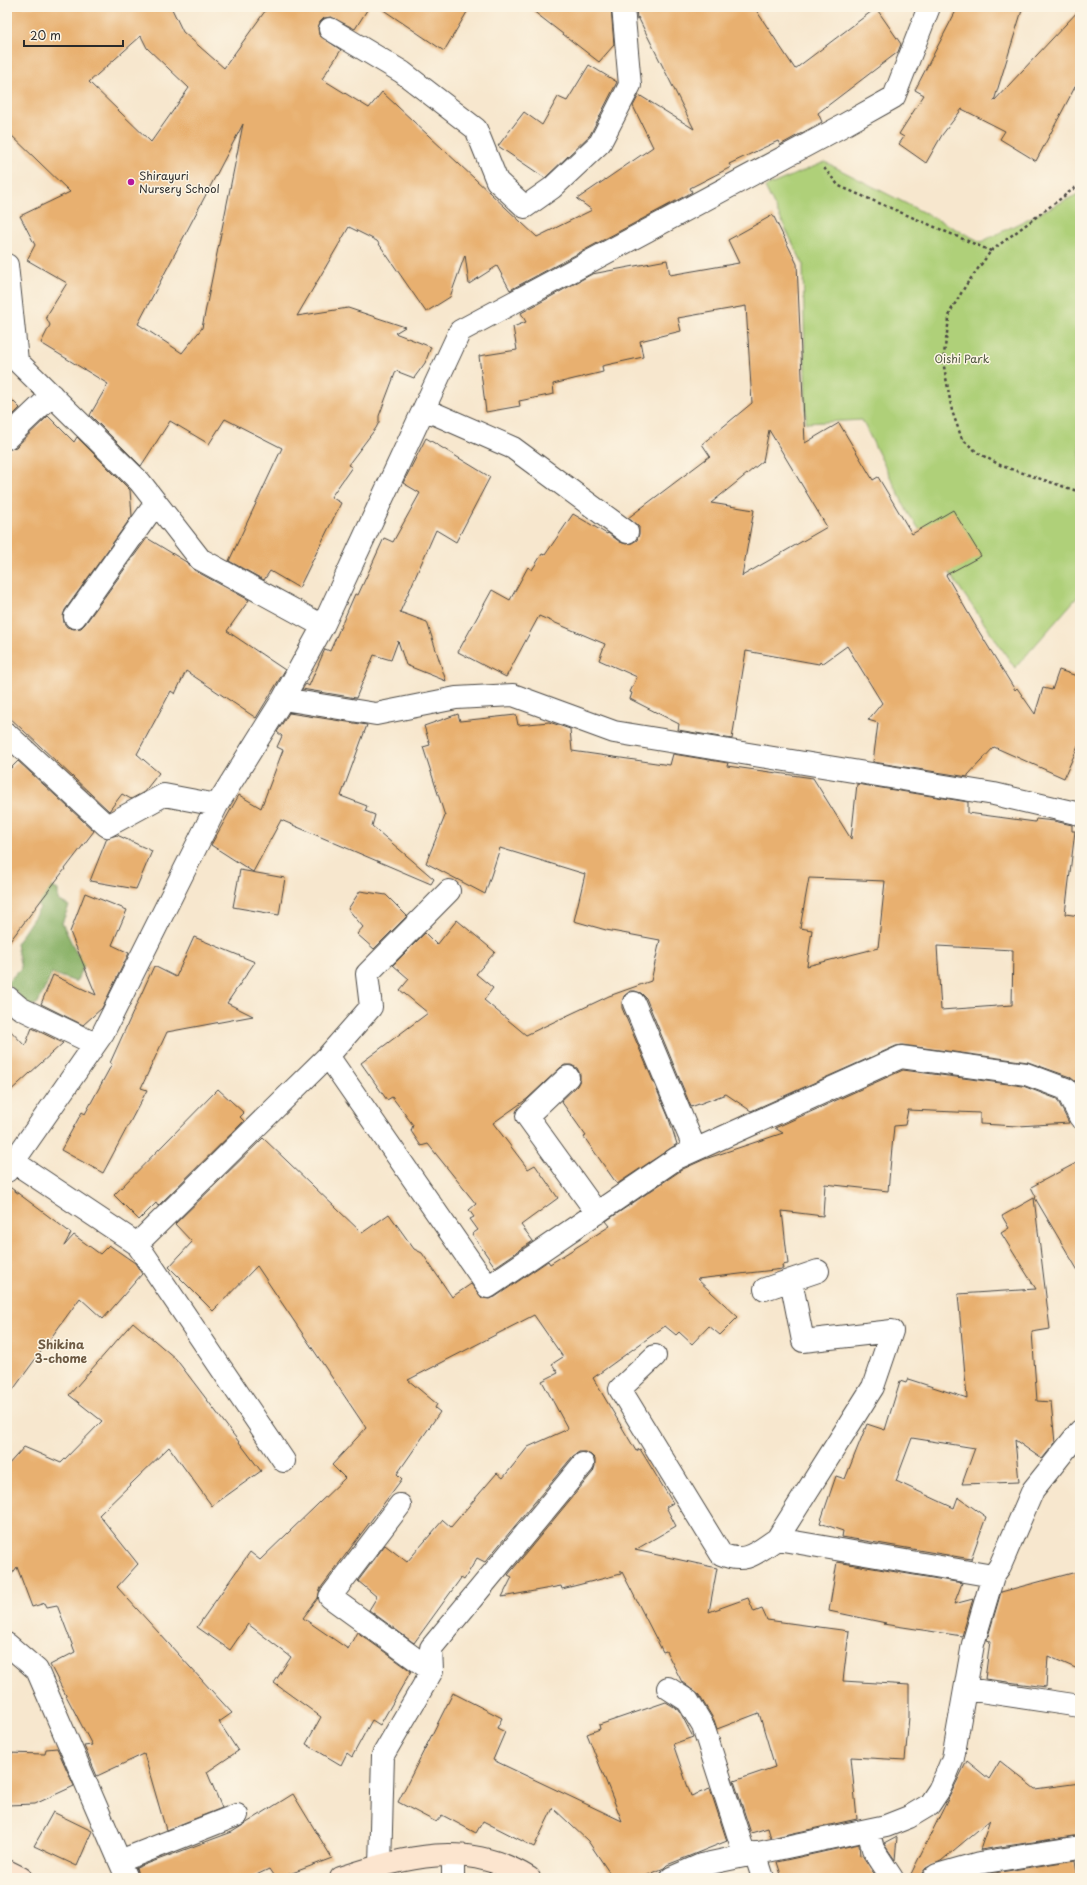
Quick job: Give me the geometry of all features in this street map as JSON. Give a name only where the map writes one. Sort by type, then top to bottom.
[{"type":"main road","points":[[341,1878],[407,1858],[433,1855],[494,1861],[514,1868],[529,1878]]},
{"type":"main road","points":[[7,1871],[21,1878]]},
{"type":"street","points":[[330,29],[402,72],[476,129],[497,181],[525,207],[552,188],[600,143],[630,85],[623,7]]},
{"type":"street","points":[[284,1460],[137,1244],[10,1167],[103,1033],[217,805],[283,699],[323,626],[460,331],[894,97],[929,7]]},
{"type":"street","points":[[7,265],[17,361],[140,482],[200,560],[323,626]]},
{"type":"street","points":[[7,438],[52,395]]},
{"type":"street","points":[[424,409],[513,448],[627,532]]},
{"type":"street","points":[[75,617],[156,503]]},
{"type":"street","points":[[283,699],[376,714],[456,698],[513,695],[614,732],[994,794],[1080,814]]},
{"type":"street","points":[[7,734],[108,826],[164,795],[217,805]]},
{"type":"street","points":[[137,1244],[328,1056],[371,1007],[367,974],[449,891]]},
{"type":"street","points":[[7,997],[20,1008],[95,1044]]},
{"type":"street","points":[[634,1003],[695,1149]]},
{"type":"street","points":[[328,1056],[488,1287],[677,1158],[901,1057],[1026,1074],[1066,1089],[1080,1117]]},
{"type":"street","points":[[568,1077],[528,1116],[597,1213]]},
{"type":"street","points":[[765,1289],[818,1271]]},
{"type":"street","points":[[654,1356],[620,1389],[721,1554],[732,1559],[747,1558],[777,1539],[873,1387],[892,1331],[803,1342],[791,1280]]},
{"type":"street","points":[[671,1878],[701,1865],[868,1830],[909,1818],[929,1805],[939,1790],[953,1758],[967,1689],[973,1644],[993,1576],[1000,1566],[1033,1490],[1080,1431]]},
{"type":"street","points":[[380,1866],[383,1755],[432,1671],[431,1648],[583,1464]]},
{"type":"street","points":[[400,1505],[330,1597],[432,1671]]},
{"type":"street","points":[[777,1539],[993,1576]]},
{"type":"street","points":[[7,1644],[37,1670],[123,1870],[237,1815]]},
{"type":"street","points":[[668,1688],[688,1701],[703,1726],[750,1854],[763,1878]]},
{"type":"street","points":[[967,1689],[1080,1706]]},
{"type":"street","points":[[868,1830],[873,1849],[892,1878]]},
{"type":"street","points":[[933,1878],[937,1875],[979,1863],[1080,1847]]},
{"type":"street","points":[[453,1856],[453,1878]]},
{"type":"path","points":[[805,146],[839,186],[991,251]]},
{"type":"path","points":[[1080,184],[991,251],[966,285],[950,312],[943,361],[952,411],[962,439],[978,454],[1002,466],[1080,492]]},
{"type":"green space","name":"Oishi Park","points":[[825,162],[981,242],[1080,193],[1080,594],[1015,668],[908,513],[862,420],[806,423],[803,264],[765,187]]},
{"type":"green space","points":[[38,879],[58,890],[58,900],[69,906],[62,923],[77,954],[88,958],[76,982],[52,973],[38,1003],[30,1007],[7,983],[21,968],[16,944],[40,908],[26,895]]},
{"type":"building","points":[[7,7],[174,7],[172,9],[183,32],[224,68],[268,7],[369,7],[355,29],[331,17],[324,18],[320,22],[318,28],[319,35],[341,50],[322,79],[369,108],[382,92],[537,237],[592,210],[577,199],[653,147],[633,106],[639,95],[694,129],[638,17],[637,19],[636,7],[754,7],[795,69],[876,8],[901,44],[898,52],[818,113],[822,122],[780,145],[778,141],[729,164],[731,167],[690,188],[692,192],[687,195],[510,290],[497,266],[469,284],[465,255],[450,297],[426,312],[377,241],[349,227],[297,316],[348,308],[405,327],[395,333],[431,347],[425,363],[414,378],[396,371],[376,428],[348,465],[352,467],[331,497],[341,503],[299,588],[270,571],[264,580],[229,561],[282,448],[225,419],[209,444],[170,421],[141,466],[90,415],[108,384],[41,343],[50,325],[46,317],[67,283],[27,260],[35,245],[20,216],[70,192],[7,131]],"holes":[[[141,36],[147,48],[189,88],[151,142],[89,82]],[[243,124],[202,328],[182,353],[138,324]]]},
{"type":"building","points":[[379,7],[470,7],[444,51]]},
{"type":"building","points":[[528,7],[611,7],[614,45],[599,62]]},
{"type":"building","points":[[958,7],[1023,7],[994,101],[1080,9],[1080,82],[1075,87],[1036,161],[1000,139],[1005,131],[962,109],[942,135],[926,163],[899,144],[904,137],[899,134],[924,95],[915,90]]},
{"type":"building","points":[[589,65],[617,82],[590,135],[545,178],[498,146],[524,112],[542,125],[558,97],[567,101]]},
{"type":"building","points":[[773,215],[797,264],[805,443],[839,423],[873,480],[878,477],[912,534],[953,510],[981,556],[946,575],[1015,690],[1017,688],[1035,714],[1043,688],[1052,690],[1059,670],[1080,677],[1080,742],[1064,778],[994,747],[968,775],[968,777],[873,762],[878,723],[868,720],[882,703],[847,646],[822,664],[820,662],[819,664],[746,651],[732,739],[678,730],[679,724],[630,699],[632,693],[630,692],[637,677],[599,660],[605,644],[539,616],[506,677],[458,652],[492,590],[510,600],[528,567],[532,570],[542,554],[545,555],[573,514],[607,534],[608,533],[620,542],[626,544],[637,540],[639,527],[628,518],[710,456],[702,444],[752,403],[746,306],[678,318],[681,331],[640,341],[643,357],[602,366],[603,372],[553,384],[554,394],[519,401],[520,406],[486,412],[479,356],[517,350],[513,327],[526,322],[521,313],[592,274],[667,260],[670,275],[739,263],[728,240]],"holes":[[[769,430],[827,527],[742,576],[754,510],[711,503],[763,461]]]},
{"type":"building","points":[[7,395],[20,408],[7,421]]},
{"type":"building","points":[[48,416],[74,442],[77,437],[130,490],[132,516],[65,610],[63,616],[64,623],[67,627],[74,629],[81,628],[85,624],[147,538],[188,563],[194,570],[249,600],[227,631],[285,670],[256,718],[186,671],[175,694],[171,691],[137,754],[159,773],[144,792],[131,799],[122,794],[109,811],[7,715],[7,450],[16,447]]},
{"type":"building","points":[[426,438],[490,477],[456,542],[436,530],[400,612],[427,622],[446,681],[406,665],[398,641],[391,660],[374,655],[356,698],[302,689],[306,684],[309,686],[325,649],[330,651],[355,594],[358,595],[384,538],[393,542],[420,493],[403,483]]},
{"type":"building","points":[[289,713],[367,725],[341,796],[367,806],[365,811],[375,815],[372,826],[434,879],[431,884],[281,820],[253,872],[211,845],[239,795],[261,808],[283,750],[277,747],[282,736],[277,732]]},
{"type":"building","points":[[458,714],[460,721],[516,715],[518,725],[549,722],[570,729],[572,751],[670,765],[673,754],[728,763],[727,766],[813,778],[851,839],[857,784],[968,802],[968,813],[1035,822],[1036,819],[1054,821],[1072,825],[1072,831],[1075,831],[1065,914],[1080,916],[1080,1089],[1077,1083],[1070,1077],[1028,1062],[902,1045],[896,1046],[751,1111],[726,1094],[691,1107],[646,998],[641,993],[630,991],[624,996],[622,1008],[668,1116],[677,1144],[617,1184],[561,1101],[577,1086],[580,1080],[580,1074],[577,1068],[571,1065],[565,1065],[560,1068],[527,1099],[493,1123],[528,1169],[535,1165],[558,1198],[521,1225],[533,1241],[495,1267],[472,1234],[478,1230],[470,1219],[474,1217],[469,1210],[476,1204],[428,1144],[421,1146],[411,1131],[413,1125],[392,1097],[387,1100],[361,1063],[428,1013],[400,990],[409,979],[393,965],[425,933],[437,945],[457,920],[495,952],[476,974],[493,988],[484,1000],[526,1035],[609,996],[651,981],[660,940],[606,930],[574,921],[585,874],[500,848],[485,894],[426,863],[445,816],[423,747],[430,745],[424,726]],"holes":[[[809,878],[885,881],[878,948],[807,966],[812,930],[800,928]],[[937,946],[1013,950],[1012,1005],[941,1010]]]},
{"type":"building","points":[[18,761],[94,831],[7,945],[7,772]]},
{"type":"building","points":[[117,835],[152,851],[136,889],[90,881],[107,838]]},
{"type":"building","points":[[240,870],[285,878],[279,915],[233,907]]},
{"type":"building","points":[[360,891],[386,895],[407,916],[374,949],[357,934],[363,927],[348,909]]},
{"type":"building","points":[[85,893],[127,910],[112,945],[129,953],[102,1008],[83,1025],[41,1004],[53,975],[96,995],[70,932]]},
{"type":"building","points":[[194,937],[255,962],[227,1003],[253,1016],[167,1032],[141,1088],[147,1090],[103,1173],[61,1150],[82,1112],[85,1114],[112,1064],[110,1063],[154,966],[176,977]]},
{"type":"building","points":[[7,1027],[25,1046],[32,1028],[63,1043],[7,1094]]},
{"type":"building","points":[[903,1070],[1023,1086],[1057,1099],[1069,1123],[1018,1126],[980,1124],[980,1113],[908,1110],[905,1125],[894,1126],[888,1191],[825,1184],[823,1216],[782,1211],[788,1264],[782,1265],[783,1269],[697,1279],[738,1317],[720,1335],[709,1326],[692,1344],[679,1332],[676,1335],[665,1326],[593,1378],[636,1451],[640,1449],[673,1503],[666,1507],[676,1526],[635,1550],[717,1568],[709,1612],[748,1598],[754,1612],[762,1609],[767,1620],[849,1631],[843,1681],[909,1685],[909,1717],[905,1760],[851,1757],[857,1819],[771,1838],[768,1828],[751,1833],[734,1781],[775,1767],[759,1713],[717,1729],[714,1720],[699,1695],[682,1682],[666,1651],[663,1652],[621,1570],[621,1574],[562,1589],[561,1586],[502,1597],[512,1577],[508,1575],[593,1472],[595,1459],[585,1452],[579,1452],[573,1456],[485,1562],[477,1558],[464,1580],[461,1578],[414,1643],[369,1610],[377,1597],[358,1581],[385,1545],[407,1562],[443,1520],[451,1527],[497,1473],[503,1478],[528,1447],[568,1429],[542,1381],[558,1373],[552,1364],[563,1357],[534,1315],[408,1380],[437,1404],[435,1408],[440,1412],[397,1474],[402,1479],[320,1589],[318,1598],[303,1618],[348,1649],[357,1632],[411,1671],[380,1725],[372,1720],[352,1757],[347,1753],[341,1765],[306,1744],[321,1717],[274,1683],[291,1657],[248,1624],[230,1650],[197,1627],[250,1552],[260,1560],[345,1478],[332,1465],[366,1428],[257,1266],[213,1311],[169,1267],[192,1242],[175,1224],[263,1138],[362,1233],[389,1214],[414,1249],[422,1253],[452,1297],[471,1284],[482,1298],[489,1299],[495,1297],[548,1261],[550,1264],[610,1226],[606,1221],[683,1169],[705,1159],[783,1133],[775,1128]]},
{"type":"building","points":[[218,1089],[244,1113],[240,1117],[244,1121],[158,1206],[156,1203],[139,1220],[114,1195]]},
{"type":"building","points":[[1080,1161],[1080,1274],[1035,1198],[1036,1197],[1031,1187]]},
{"type":"building","points":[[7,1185],[71,1233],[64,1246],[74,1235],[100,1254],[109,1245],[135,1263],[142,1274],[103,1319],[80,1298],[7,1398]]},
{"type":"building","points":[[1034,1198],[1050,1329],[1032,1332],[1037,1401],[1051,1402],[1055,1443],[1042,1459],[1015,1440],[1019,1482],[962,1484],[975,1448],[912,1438],[896,1481],[954,1508],[958,1497],[986,1517],[971,1559],[842,1537],[843,1531],[820,1523],[836,1476],[845,1479],[867,1424],[885,1430],[900,1381],[906,1383],[908,1379],[967,1398],[958,1294],[1036,1289],[1001,1233],[1009,1228],[1002,1216]]},
{"type":"building","points":[[133,1322],[176,1359],[261,1471],[212,1506],[169,1447],[99,1515],[138,1564],[117,1587],[232,1713],[219,1722],[238,1751],[207,1772],[222,1808],[166,1830],[144,1754],[97,1776],[84,1746],[92,1745],[50,1665],[75,1652],[57,1605],[47,1607],[45,1603],[32,1607],[17,1567],[7,1581],[7,1466],[24,1447],[61,1463],[102,1421],[69,1395]]},
{"type":"building","points":[[837,1562],[962,1583],[954,1604],[973,1599],[962,1636],[883,1624],[886,1623],[829,1611]]},
{"type":"building","points":[[1080,1571],[1080,1670],[1048,1656],[1046,1687],[985,1679],[990,1641],[987,1640],[1001,1592]]},
{"type":"building","points":[[453,1693],[502,1718],[497,1728],[505,1732],[493,1760],[622,1821],[587,1734],[600,1729],[599,1725],[666,1702],[679,1710],[693,1737],[673,1744],[691,1796],[710,1789],[727,1841],[667,1865],[664,1868],[641,1878],[613,1878],[588,1841],[553,1808],[534,1847],[483,1821],[476,1833],[442,1815],[436,1822],[398,1802]]},
{"type":"building","points":[[57,1748],[74,1786],[35,1804],[7,1805],[7,1753],[45,1754],[46,1749]]},
{"type":"building","points":[[967,1761],[989,1779],[1000,1761],[1035,1789],[1080,1783],[1080,1835],[980,1850],[990,1820],[941,1861],[926,1868],[922,1873],[921,1878],[909,1878]]},
{"type":"building","points":[[293,1794],[332,1858],[279,1878],[275,1878],[269,1869],[250,1878],[139,1878],[136,1868],[232,1832]]},
{"type":"building","points":[[53,1812],[92,1831],[77,1866],[34,1846]]},
{"type":"building","points":[[897,1837],[895,1860],[884,1844]]},
{"type":"building","points":[[859,1844],[860,1856],[862,1855],[877,1878],[782,1878],[777,1862]]},
{"type":"building","points":[[1075,1860],[1078,1878],[972,1878],[982,1875]]},
{"type":"place","name":"Shirayuri Nursery School","points":[[131,182]]},
{"type":"district","name":"Shikina 3-chome","points":[[61,1352]]}]
